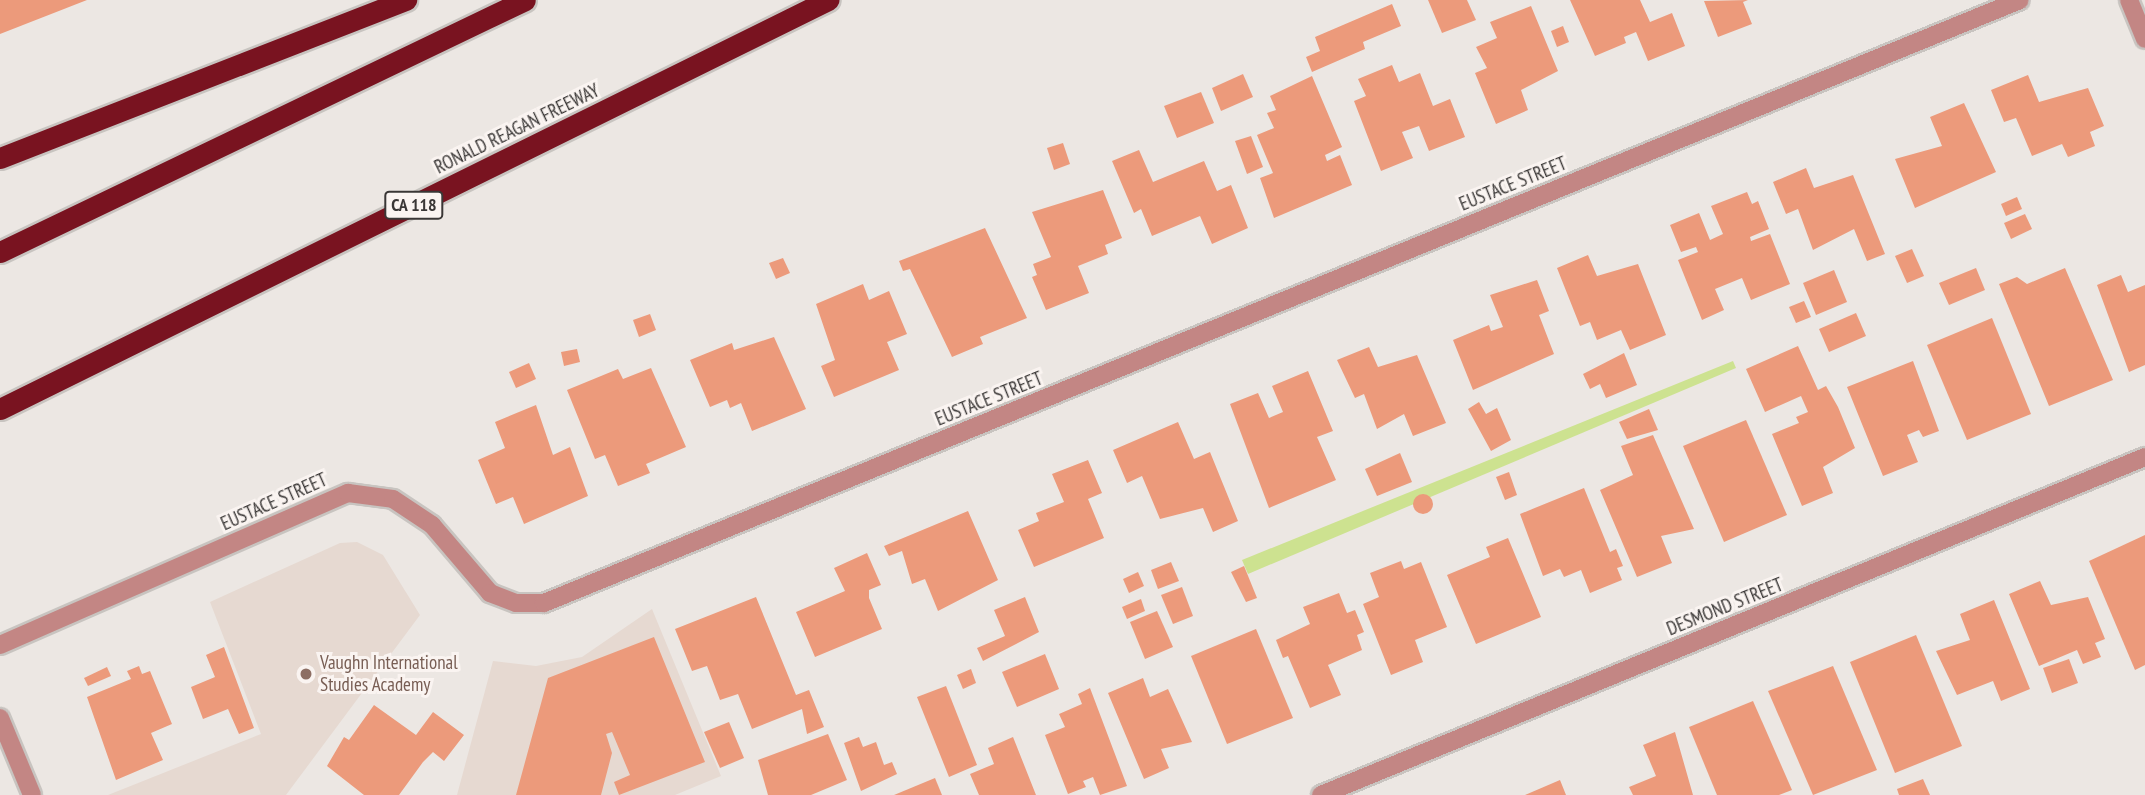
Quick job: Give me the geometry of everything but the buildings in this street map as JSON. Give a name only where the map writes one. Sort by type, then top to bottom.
[{"type":"highway","points":[[0,158],[406,0]]},
{"type":"highway","points":[[0,252],[525,0]]},
{"type":"highway","name":"RONALD REAGAN FREEWAY","points":[[0,410],[828,0]]},
{"type":"street","name":"EUSTACE STREET","points":[[0,645],[348,493],[393,499],[432,525],[491,593],[516,603],[544,603],[2020,0]]},
{"type":"street","points":[[2129,0],[2141,16],[2145,39]]},
{"type":"street","name":"DESMOND STREET","points":[[1321,795],[2145,457]]},
{"type":"street","points":[[0,718],[32,795]]},
{"type":"shaded area","name":"Vaughn International Studies Academy","points":[[357,542],[383,555],[420,615],[286,795],[108,795],[261,734],[210,602],[340,543]]},
{"type":"shaded area","name":"Vaughn International Studies Academy","points":[[652,609],[721,776],[675,795],[457,795],[493,661],[536,666],[582,657]]},
{"type":"green space","points":[[1733,361],[1736,368],[1248,574],[1242,560]]},
{"type":"place","name":"Vaughn International Studies Academy","points":[[306,674]]}]
